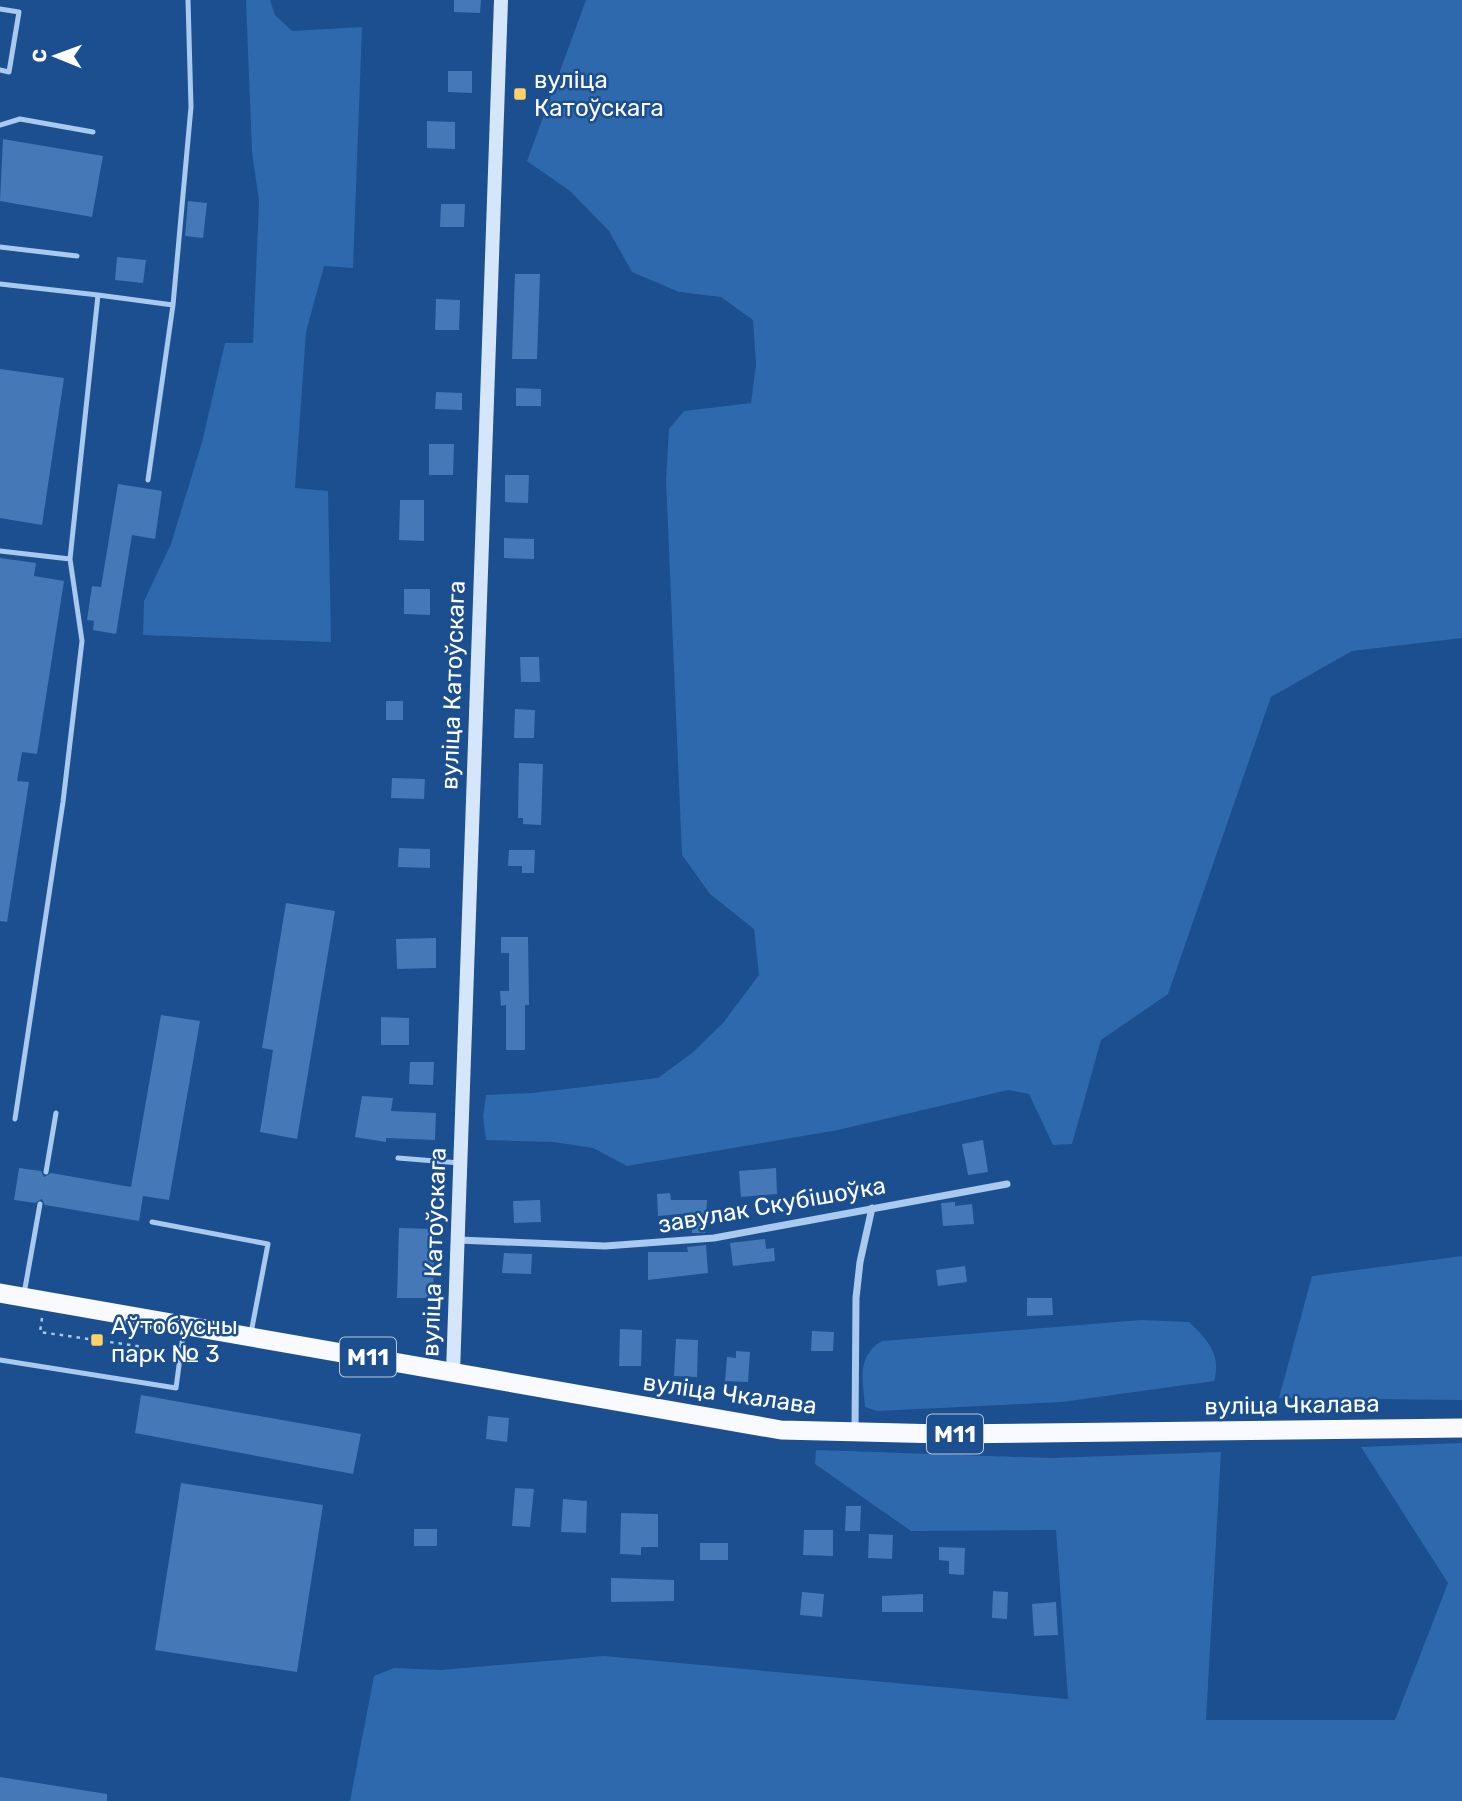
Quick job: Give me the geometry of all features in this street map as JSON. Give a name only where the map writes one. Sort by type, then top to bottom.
[{"type":"highway","name":"вуліца Чкалава","points":[[0,1293],[781,1430],[855,1433],[1462,1428]]},
{"type":"main road","name":"вуліца Катоўскага","points":[[453,1372],[501,0]]},
{"type":"street","name":"завулак Скубішоўка","points":[[457,1240],[646,1245],[714,1238],[1007,1184]]},
{"type":"street","points":[[855,1433],[856,1298],[860,1262],[872,1208]]},
{"type":"lane","points":[[148,480],[173,306],[191,107],[188,0]]},
{"type":"lane","points":[[0,9],[19,12],[9,72],[0,70]]},
{"type":"lane","points":[[0,125],[20,119],[93,132]]},
{"type":"lane","points":[[0,247],[78,256]]},
{"type":"lane","points":[[0,284],[173,306]]},
{"type":"lane","points":[[15,1119],[63,802],[82,640],[70,559],[98,295]]},
{"type":"lane","points":[[0,551],[70,559]]},
{"type":"lane","points":[[46,1172],[57,1113]]},
{"type":"lane","points":[[398,1158],[460,1163]]},
{"type":"lane","points":[[23,1297],[40,1204]]},
{"type":"lane","points":[[152,1222],[268,1244],[250,1336]]},
{"type":"lane","points":[[0,1360],[176,1388],[185,1325]]},
{"type":"path","points":[[45,1301],[40,1332],[144,1347]]},
{"type":"shaded area","points":[[246,0],[270,0],[275,15],[292,31],[362,27],[353,268],[324,266],[306,332],[295,488],[328,491],[331,642],[143,635],[144,601],[171,544],[202,442],[225,343],[253,343],[259,201],[252,152]]},
{"type":"shaded area","points":[[586,0],[1462,0],[1462,638],[1352,651],[1271,697],[1168,994],[1101,1040],[1072,1144],[1053,1145],[1029,1094],[1008,1090],[838,1130],[627,1166],[593,1148],[554,1142],[486,1140],[483,1116],[486,1095],[532,1093],[658,1078],[692,1053],[723,1023],[759,975],[754,929],[710,894],[682,855],[666,480],[669,429],[684,411],[751,403],[756,365],[753,320],[721,297],[679,292],[632,272],[609,231],[570,191],[527,161]]},
{"type":"shaded area","points":[[1462,1256],[1462,1400],[1279,1398],[1312,1276]]},
{"type":"shaded area","points":[[1141,1320],[1189,1322],[1207,1341],[1214,1355],[1214,1381],[1062,1402],[877,1411],[865,1407],[865,1362],[868,1354],[882,1341]]},
{"type":"shaded area","points":[[1462,1443],[1462,1801],[350,1801],[374,1676],[394,1668],[441,1670],[604,1656],[1068,1699],[1056,1530],[911,1531],[815,1464],[816,1450],[1051,1458],[1221,1452],[1206,1720],[1395,1720],[1448,1583],[1361,1447]]},
{"type":"building","points":[[454,0],[481,0],[480,13],[454,12]]},
{"type":"building","points":[[448,71],[472,71],[472,93],[448,92]]},
{"type":"building","points":[[427,121],[455,122],[455,149],[427,148]]},
{"type":"building","points":[[3,139],[103,156],[92,217],[0,201]]},
{"type":"building","points":[[188,201],[207,203],[203,238],[185,236]]},
{"type":"building","points":[[441,204],[465,204],[464,227],[440,227]]},
{"type":"building","points":[[117,257],[146,260],[143,283],[115,280]]},
{"type":"building","points":[[515,274],[540,274],[537,359],[512,359]]},
{"type":"building","points":[[436,299],[460,300],[459,330],[435,330]]},
{"type":"building","points":[[0,369],[64,378],[42,525],[0,518]]},
{"type":"building","points":[[516,388],[541,389],[541,406],[516,406]]},
{"type":"building","points":[[436,392],[462,393],[462,410],[435,409]]},
{"type":"building","points":[[429,444],[454,444],[453,475],[429,475]]},
{"type":"building","points":[[505,475],[529,475],[528,503],[505,502]]},
{"type":"building","points":[[118,484],[162,491],[155,539],[132,535],[116,634],[93,630],[94,621],[87,620],[92,586],[101,587]]},
{"type":"building","points":[[400,500],[424,500],[424,541],[399,540]]},
{"type":"building","points":[[504,538],[534,539],[534,559],[504,558]]},
{"type":"building","points":[[0,558],[36,563],[34,576],[64,581],[37,754],[22,752],[17,781],[29,782],[7,922],[0,921]]},
{"type":"building","points":[[404,589],[430,589],[430,615],[404,614]]},
{"type":"building","points":[[520,657],[539,657],[540,682],[521,682]]},
{"type":"building","points":[[386,701],[403,701],[403,720],[386,720]]},
{"type":"building","points":[[515,709],[535,710],[534,738],[514,738]]},
{"type":"building","points":[[519,763],[543,764],[541,825],[523,824],[523,818],[518,818]]},
{"type":"building","points":[[392,778],[425,779],[424,799],[391,798]]},
{"type":"building","points":[[399,848],[430,849],[430,868],[398,867]]},
{"type":"building","points":[[509,850],[535,850],[534,873],[522,873],[522,866],[508,866]]},
{"type":"building","points":[[286,903],[335,911],[297,1139],[260,1132],[273,1050],[262,1048]]},
{"type":"building","points":[[501,937],[528,937],[529,1005],[525,1005],[525,1050],[506,1050],[506,1005],[501,1006],[500,991],[509,991],[509,953],[501,953]]},
{"type":"building","points":[[436,938],[436,968],[397,969],[396,939]]},
{"type":"building","points":[[161,1015],[200,1021],[169,1200],[143,1196],[139,1221],[45,1205],[42,1199],[35,1203],[14,1200],[19,1168],[41,1171],[44,1177],[51,1173],[131,1187]]},
{"type":"building","points":[[381,1017],[409,1018],[409,1045],[381,1045]]},
{"type":"building","points":[[410,1062],[434,1062],[433,1085],[409,1084]]},
{"type":"building","points":[[362,1096],[393,1098],[391,1111],[436,1113],[435,1140],[386,1138],[386,1142],[355,1137]]},
{"type":"building","points":[[983,1140],[988,1172],[968,1175],[962,1144]]},
{"type":"building","points":[[776,1168],[777,1194],[741,1197],[739,1171]]},
{"type":"building","points":[[670,1193],[671,1200],[707,1200],[705,1233],[692,1233],[692,1213],[658,1216],[657,1194]]},
{"type":"building","points":[[540,1200],[541,1222],[514,1223],[513,1201]]},
{"type":"building","points":[[955,1202],[955,1206],[972,1204],[974,1224],[943,1226],[941,1203]]},
{"type":"building","points":[[399,1228],[435,1229],[433,1298],[397,1298]]},
{"type":"building","points":[[765,1239],[766,1249],[774,1248],[775,1261],[733,1266],[730,1243]]},
{"type":"building","points":[[706,1245],[708,1273],[648,1280],[648,1252],[688,1252],[687,1247]]},
{"type":"building","points":[[504,1253],[532,1254],[531,1274],[502,1273]]},
{"type":"building","points":[[965,1266],[967,1282],[938,1286],[936,1270]]},
{"type":"building","points":[[1027,1298],[1052,1298],[1053,1315],[1027,1316]]},
{"type":"building","points":[[620,1329],[642,1330],[641,1366],[619,1366]]},
{"type":"building","points":[[812,1331],[834,1332],[833,1351],[811,1351]]},
{"type":"building","points":[[676,1339],[698,1340],[697,1377],[674,1376]]},
{"type":"building","points":[[736,1351],[750,1352],[748,1382],[725,1381],[727,1357],[736,1358]]},
{"type":"building","points":[[141,1395],[361,1434],[353,1474],[135,1433]]},
{"type":"building","points":[[488,1416],[509,1418],[507,1442],[486,1439]]},
{"type":"building","points":[[181,1483],[323,1505],[297,1672],[155,1650]]},
{"type":"building","points":[[515,1488],[534,1489],[530,1527],[512,1526]]},
{"type":"building","points":[[563,1499],[587,1501],[586,1533],[561,1532]]},
{"type":"building","points":[[846,1506],[861,1506],[860,1531],[845,1531]]},
{"type":"building","points":[[621,1513],[658,1514],[658,1547],[641,1547],[641,1555],[620,1554]]},
{"type":"building","points":[[414,1529],[437,1529],[437,1546],[414,1546]]},
{"type":"building","points":[[804,1530],[833,1530],[833,1556],[803,1555]]},
{"type":"building","points":[[869,1534],[893,1535],[892,1559],[868,1558]]},
{"type":"building","points":[[700,1543],[728,1543],[728,1560],[700,1560]]},
{"type":"building","points":[[939,1547],[965,1548],[964,1575],[949,1574],[949,1561],[939,1560]]},
{"type":"building","points":[[611,1578],[674,1580],[674,1601],[611,1602]]},
{"type":"building","points":[[993,1591],[1008,1592],[1007,1619],[992,1618]]},
{"type":"building","points":[[802,1592],[824,1594],[822,1617],[800,1615]]},
{"type":"building","points":[[923,1594],[923,1612],[882,1612],[882,1596]]},
{"type":"building","points":[[1056,1602],[1058,1635],[1034,1636],[1032,1604]]},
{"type":"building","points":[[0,1777],[107,1794],[107,1801],[0,1801]]},
{"type":"place","name":"вуліца Катоўскага","points":[[520,94]]},
{"type":"place","name":"Аўтобусны парк № 3","points":[[97,1340]]}]
